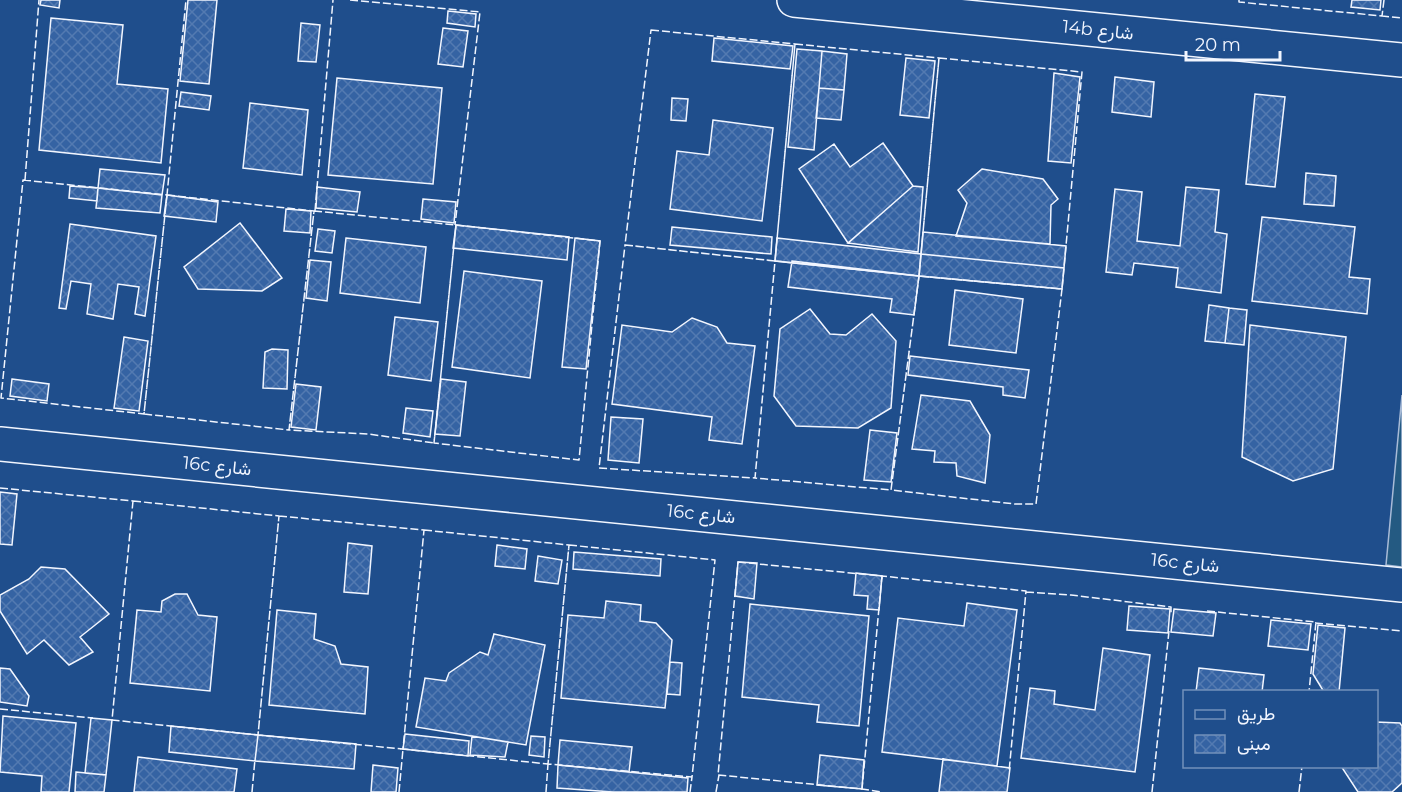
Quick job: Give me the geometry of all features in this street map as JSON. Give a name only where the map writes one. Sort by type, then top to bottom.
[{"type":"street","name":"14b شارع","points":[[794,0],[1402,60]]},
{"type":"street","name":"16c شارع","points":[[0,444],[1402,585]]},
{"type":"shaded area","points":[[1402,395],[1402,567],[1386,565]]},
{"type":"building","points":[[41,0],[60,0],[59,8],[40,5]]},
{"type":"building","points":[[188,0],[217,0],[209,84],[180,81]]},
{"type":"building","points":[[1352,0],[1381,0],[1380,10],[1351,7]]},
{"type":"building","points":[[448,11],[476,14],[475,27],[447,23]]},
{"type":"building","points":[[51,18],[123,25],[117,84],[168,89],[161,163],[39,150]]},
{"type":"building","points":[[301,23],[320,25],[316,62],[298,61]]},
{"type":"building","points":[[443,28],[468,31],[463,67],[438,64]]},
{"type":"building","points":[[714,38],[793,46],[790,69],[712,61]]},
{"type":"building","points":[[797,49],[822,51],[814,150],[788,147]]},
{"type":"building","points":[[822,51],[847,54],[844,90],[819,88]]},
{"type":"building","points":[[906,58],[935,61],[929,118],[900,115]]},
{"type":"building","points":[[1054,73],[1080,77],[1071,163],[1048,161]]},
{"type":"building","points":[[1115,77],[1154,82],[1151,117],[1112,112]]},
{"type":"building","points":[[337,78],[442,88],[433,184],[328,175]]},
{"type":"building","points":[[819,88],[844,90],[841,120],[816,118]]},
{"type":"building","points":[[181,92],[211,96],[209,110],[179,106]]},
{"type":"building","points":[[1255,94],[1285,97],[1275,187],[1246,184]]},
{"type":"building","points":[[672,98],[688,99],[686,121],[671,120]]},
{"type":"building","points":[[250,103],[308,110],[302,175],[243,168]]},
{"type":"building","points":[[713,120],[773,128],[762,221],[670,209],[677,151],[709,155]]},
{"type":"building","points":[[883,143],[913,186],[848,243],[799,169],[834,144],[850,167]]},
{"type":"building","points":[[100,169],[165,175],[162,195],[98,188]]},
{"type":"building","points":[[982,169],[1043,179],[1058,199],[1051,205],[1050,244],[956,236],[967,203],[958,190]]},
{"type":"building","points":[[1306,173],[1336,176],[1334,206],[1304,204]]},
{"type":"building","points":[[70,186],[98,188],[97,201],[69,198]]},
{"type":"building","points":[[913,186],[923,187],[918,252],[848,243]]},
{"type":"building","points":[[317,187],[360,192],[357,212],[316,208]]},
{"type":"building","points":[[1186,187],[1219,190],[1215,232],[1227,234],[1221,293],[1176,287],[1178,268],[1134,263],[1132,275],[1106,272],[1115,189],[1142,192],[1137,241],[1180,246]]},
{"type":"building","points":[[98,188],[162,195],[160,213],[96,208]]},
{"type":"building","points":[[167,195],[218,202],[216,222],[164,216]]},
{"type":"building","points":[[423,199],[456,202],[454,223],[421,219]]},
{"type":"building","points":[[286,209],[311,211],[310,233],[284,231]]},
{"type":"building","points":[[1262,217],[1355,227],[1349,277],[1370,279],[1367,314],[1252,301]]},
{"type":"building","points":[[240,223],[282,278],[262,291],[198,289],[184,267]]},
{"type":"building","points":[[70,224],[156,236],[145,316],[135,314],[139,287],[118,284],[113,319],[87,314],[91,284],[71,281],[66,309],[59,308]]},
{"type":"building","points":[[456,225],[569,237],[567,260],[453,248]]},
{"type":"building","points":[[672,227],[772,237],[771,254],[670,245]]},
{"type":"building","points":[[318,229],[335,231],[332,253],[315,251]]},
{"type":"building","points":[[923,232],[1066,246],[1064,268],[921,254]]},
{"type":"building","points":[[346,238],[426,247],[420,303],[340,293]]},
{"type":"building","points":[[575,238],[600,241],[586,369],[562,367]]},
{"type":"building","points":[[777,238],[921,254],[919,276],[775,261]]},
{"type":"building","points":[[921,254],[1064,268],[1062,289],[919,276]]},
{"type":"building","points":[[310,260],[331,262],[327,301],[306,298]]},
{"type":"building","points":[[792,261],[919,276],[914,315],[890,312],[892,299],[788,287]]},
{"type":"building","points":[[464,271],[542,281],[530,378],[452,367]]},
{"type":"building","points":[[955,290],[1023,299],[1016,353],[949,345]]},
{"type":"building","points":[[1209,305],[1229,308],[1225,343],[1205,341]]},
{"type":"building","points":[[1229,308],[1247,310],[1244,345],[1225,343]]},
{"type":"building","points":[[810,309],[830,334],[846,335],[872,314],[896,341],[891,408],[858,428],[796,426],[774,396],[780,329]]},
{"type":"building","points":[[395,317],[438,322],[431,381],[388,375]]},
{"type":"building","points":[[692,318],[717,327],[727,343],[755,346],[742,444],[709,440],[712,417],[612,404],[622,325],[672,332]]},
{"type":"building","points":[[1250,325],[1346,337],[1333,469],[1293,481],[1242,457]]},
{"type":"building","points":[[124,337],[148,341],[139,411],[114,408]]},
{"type":"building","points":[[272,349],[288,350],[287,389],[263,388],[265,352]]},
{"type":"building","points":[[910,356],[1029,370],[1025,398],[1003,395],[1003,387],[908,375]]},
{"type":"building","points":[[12,379],[49,384],[47,401],[10,396]]},
{"type":"building","points":[[441,379],[466,382],[460,436],[435,434]]},
{"type":"building","points":[[296,384],[321,387],[316,430],[291,427]]},
{"type":"building","points":[[921,395],[970,401],[990,435],[985,483],[957,476],[956,463],[934,462],[935,451],[912,449]]},
{"type":"building","points":[[406,408],[433,411],[430,437],[403,433]]},
{"type":"building","points":[[611,417],[643,419],[639,463],[608,460]]},
{"type":"building","points":[[870,430],[897,433],[891,482],[864,480]]},
{"type":"building","points":[[0,492],[17,494],[12,545],[0,544]]},
{"type":"building","points":[[348,543],[372,546],[368,594],[344,592]]},
{"type":"building","points":[[497,545],[527,549],[525,569],[495,566]]},
{"type":"building","points":[[574,552],[661,559],[660,576],[573,569]]},
{"type":"building","points":[[538,556],[562,560],[558,584],[535,581]]},
{"type":"building","points":[[738,562],[757,563],[754,599],[735,596]]},
{"type":"building","points":[[41,567],[65,569],[109,614],[80,637],[93,652],[69,665],[44,640],[27,654],[0,611],[0,595],[29,579]]},
{"type":"building","points":[[856,573],[882,576],[879,610],[867,609],[868,596],[854,595]]},
{"type":"building","points":[[175,594],[187,594],[198,615],[217,617],[210,691],[130,683],[137,610],[161,612],[162,601]]},
{"type":"building","points":[[606,601],[641,605],[640,621],[656,623],[672,640],[665,708],[561,698],[568,615],[604,618]]},
{"type":"building","points":[[967,603],[1017,610],[997,766],[882,752],[898,618],[964,626]]},
{"type":"building","points":[[750,604],[869,616],[859,726],[817,722],[819,705],[742,697]]},
{"type":"building","points":[[1129,606],[1170,609],[1168,633],[1127,630]]},
{"type":"building","points":[[1174,609],[1216,613],[1213,636],[1171,632]]},
{"type":"building","points":[[277,610],[316,614],[314,639],[335,646],[341,664],[368,667],[365,714],[269,705]]},
{"type":"building","points":[[1271,620],[1311,624],[1308,650],[1268,646]]},
{"type":"building","points":[[1318,625],[1345,628],[1339,690],[1323,690],[1313,674]]},
{"type":"building","points":[[494,634],[545,645],[526,745],[416,727],[425,678],[446,681],[449,673],[480,652],[488,655]]},
{"type":"building","points":[[1103,648],[1150,655],[1135,772],[1021,758],[1030,688],[1055,691],[1054,704],[1095,710]]},
{"type":"building","points":[[670,662],[682,663],[680,695],[667,694]]},
{"type":"building","points":[[0,668],[10,669],[29,696],[27,706],[0,702]]},
{"type":"building","points":[[1199,668],[1264,675],[1262,690],[1196,690]]},
{"type":"building","points":[[3,716],[76,723],[69,792],[41,792],[42,776],[0,772]]},
{"type":"building","points":[[91,718],[112,720],[106,775],[85,773]]},
{"type":"building","points":[[1378,722],[1400,723],[1402,726],[1402,783],[1392,792],[1358,792],[1342,768],[1378,768]]},
{"type":"building","points":[[171,726],[258,735],[255,761],[169,752]]},
{"type":"building","points":[[405,734],[469,741],[468,756],[403,749]]},
{"type":"building","points":[[258,735],[356,744],[354,769],[255,761]]},
{"type":"building","points":[[472,736],[508,742],[505,757],[470,755]]},
{"type":"building","points":[[531,736],[545,737],[544,757],[529,755]]},
{"type":"building","points":[[560,740],[632,747],[629,772],[558,765]]},
{"type":"building","points":[[820,755],[864,760],[862,789],[817,785]]},
{"type":"building","points":[[138,757],[237,769],[234,792],[134,792]]},
{"type":"building","points":[[943,759],[1010,768],[1007,792],[939,792]]},
{"type":"building","points":[[373,765],[398,768],[396,792],[371,792]]},
{"type":"building","points":[[558,765],[688,778],[687,792],[613,792],[557,788]]},
{"type":"building","points":[[76,772],[106,775],[104,792],[75,792]]},
{"type":"fence","points":[[25,180],[39,0]]},
{"type":"fence","points":[[168,196],[186,0]]},
{"type":"fence","points":[[315,211],[333,0]]},
{"type":"fence","points":[[350,0],[480,12],[455,225]]},
{"type":"fence","points":[[1239,0],[1239,2],[1382,16],[1384,0]]},
{"type":"fence","points":[[1382,15],[1402,18]]},
{"type":"fence","points":[[651,30],[795,44],[775,261],[625,245],[651,30]]},
{"type":"fence","points":[[795,44],[939,58],[919,276],[775,261],[795,44]]},
{"type":"fence","points":[[939,58],[1082,72],[1062,289],[919,276],[939,58]]},
{"type":"fence","points":[[23,180],[167,195],[144,414],[1,398],[23,180]]},
{"type":"fence","points":[[167,195],[314,211],[289,430],[144,414],[167,195]]},
{"type":"fence","points":[[314,211],[456,225],[434,443],[368,434],[289,430],[314,211]]},
{"type":"fence","points":[[456,225],[600,241],[579,460],[434,443],[456,225]]},
{"type":"fence","points":[[625,245],[775,261],[755,478],[599,468],[625,245]]},
{"type":"fence","points":[[775,261],[919,276],[891,490],[755,478],[775,261]]},
{"type":"fence","points":[[919,276],[1062,289],[1036,504],[1015,504],[891,490],[919,276]]},
{"type":"fence","points":[[0,488],[133,501]]},
{"type":"fence","points":[[133,501],[279,516],[258,735],[112,720],[133,501]]},
{"type":"fence","points":[[279,516],[424,530],[403,749],[258,735],[279,516]]},
{"type":"fence","points":[[424,530],[569,545],[548,764],[403,749],[424,530]]},
{"type":"fence","points":[[569,545],[715,560],[692,777],[548,764],[569,545]]},
{"type":"fence","points":[[738,562],[882,576],[862,789],[718,775],[738,562]]},
{"type":"fence","points":[[882,579],[882,576],[1026,591],[1009,772]]},
{"type":"fence","points":[[1026,592],[1171,607],[1171,613]]},
{"type":"fence","points":[[1207,611],[1316,622],[1309,690]]},
{"type":"fence","points":[[1315,623],[1402,631]]},
{"type":"fence","points":[[1152,792],[1169,631]]},
{"type":"fence","points":[[0,709],[93,718]]},
{"type":"fence","points":[[399,792],[403,749],[400,749]]},
{"type":"fence","points":[[252,792],[255,759]]},
{"type":"fence","points":[[546,764],[548,764],[546,792]]},
{"type":"fence","points":[[1299,792],[1302,768]]},
{"type":"fence","points":[[716,792],[719,775]]},
{"type":"fence","points":[[690,777],[692,777],[690,792]]},
{"type":"fence","points":[[862,788],[881,792]]}]
